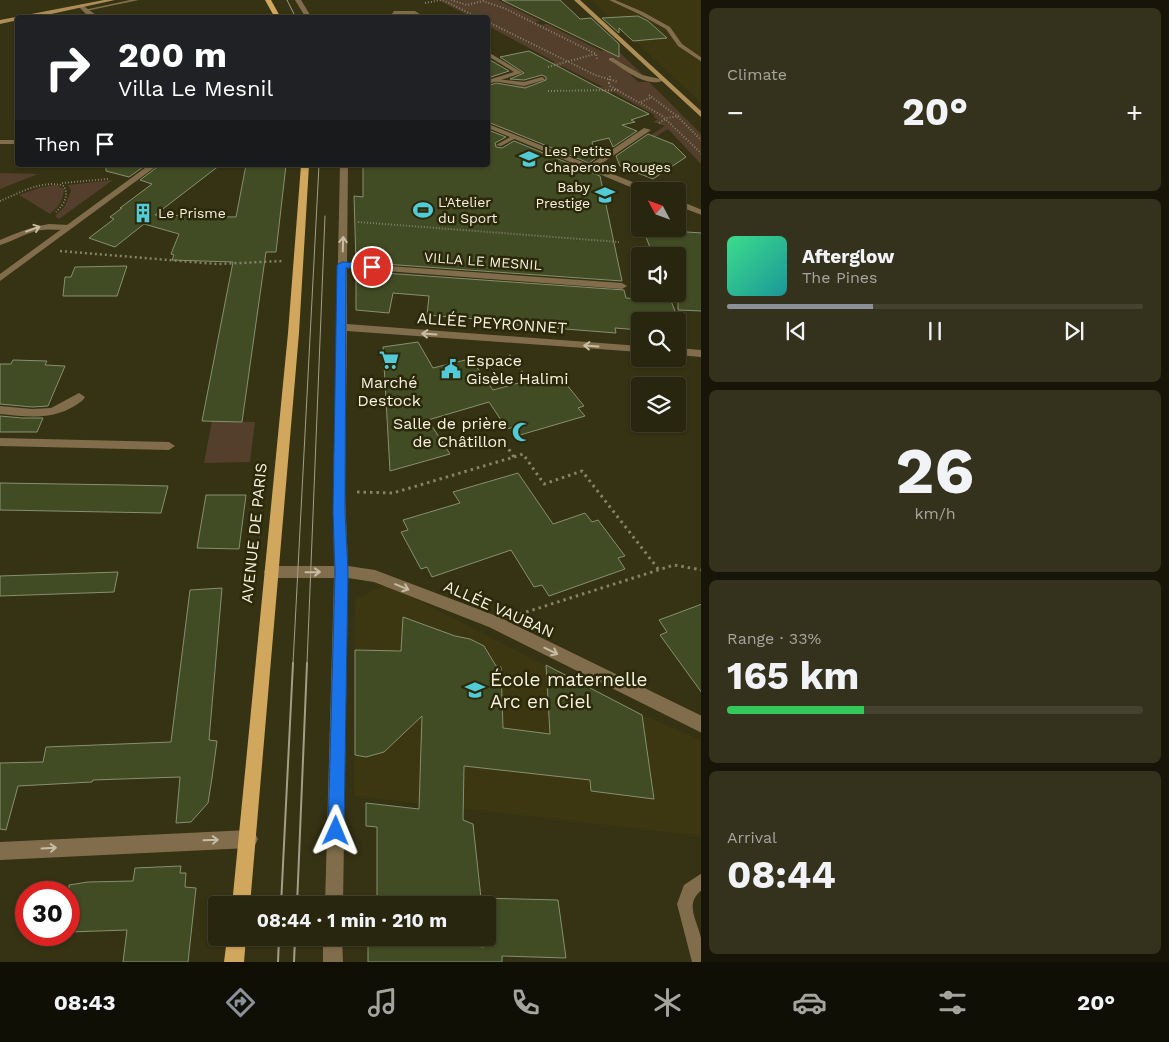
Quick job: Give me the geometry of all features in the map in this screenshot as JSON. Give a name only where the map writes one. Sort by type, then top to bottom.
[{"type":"main road","points":[[40,15],[83,8],[112,0]]},
{"type":"main road","points":[[268,0],[276,15]]},
{"type":"main road","points":[[577,0],[701,115]]},
{"type":"main road","points":[[0,22],[15,19]]},
{"type":"main road","name":"AVENUE DE PARIS","points":[[242,896],[249,838],[271,572],[301,261],[305,167]]},
{"type":"main road","points":[[234,962],[236,946]]},
{"type":"street","points":[[298,0],[307,15]]},
{"type":"street","points":[[83,8],[93,15]]},
{"type":"street","points":[[394,13],[405,11],[418,15]]},
{"type":"street","points":[[490,55],[518,73]]},
{"type":"street","points":[[491,82],[518,73]]},
{"type":"street","points":[[490,127],[631,185]]},
{"type":"street","points":[[589,168],[647,130]]},
{"type":"street","points":[[0,142],[15,142]]},
{"type":"street","points":[[0,278],[151,167]]},
{"type":"street","points":[[334,896],[341,572],[339,492],[344,167]]},
{"type":"street","points":[[686,207],[701,213]]},
{"type":"street","name":"VILLA LE MESNIL","points":[[342,265],[622,286]]},
{"type":"street","name":"ALLÉE PEYRONNET","points":[[341,327],[631,349]]},
{"type":"street","points":[[686,353],[701,354]]},
{"type":"street","points":[[0,410],[45,414],[59,411],[69,406],[79,397]]},
{"type":"street","points":[[0,442],[170,446]]},
{"type":"street","name":"ALLÉE VAUBAN","points":[[271,572],[341,572],[375,576],[494,622],[701,725]]},
{"type":"street","points":[[0,851],[249,838]]},
{"type":"street","points":[[333,946],[333,962]]},
{"type":"lane","points":[[83,8],[137,0]]},
{"type":"lane","points":[[611,0],[641,13],[668,28],[680,45],[701,60]]},
{"type":"lane","points":[[611,59],[625,66],[638,78],[662,80]]},
{"type":"lane","points":[[491,82],[524,84],[542,79]]},
{"type":"lane","points":[[499,145],[514,137]]},
{"type":"lane","points":[[0,243],[36,227],[45,225],[69,227]]},
{"type":"lane","points":[[700,962],[684,904],[689,890],[701,881]]},
{"type":"path","points":[[445,0],[451,0],[461,5],[475,5],[482,0],[506,9],[532,24],[596,54]]},
{"type":"path","points":[[445,0],[473,15]]},
{"type":"path","points":[[490,23],[595,75],[622,83]]},
{"type":"path","points":[[506,31],[510,30]]},
{"type":"path","points":[[518,73],[602,52]]},
{"type":"path","points":[[610,76],[610,86],[661,115],[701,153]]},
{"type":"path","points":[[543,90],[561,92],[618,90]]},
{"type":"path","points":[[645,93],[678,116],[701,140]]},
{"type":"path","points":[[641,102],[653,97]]},
{"type":"path","points":[[656,118],[661,115]]},
{"type":"path","points":[[0,201],[28,188],[58,183],[137,178]]},
{"type":"path","points":[[45,225],[48,217],[60,208],[68,194],[64,186],[58,183]]},
{"type":"path","points":[[344,221],[619,242]]},
{"type":"path","points":[[46,245],[59,251],[217,264],[301,261]]},
{"type":"path","points":[[496,339],[524,376],[521,382]]},
{"type":"path","points":[[502,439],[514,457]]},
{"type":"path","points":[[339,492],[393,493],[523,454],[544,484],[582,471],[659,570]]},
{"type":"path","points":[[494,622],[674,565],[701,570]]},
{"type":"shaded area","points":[[438,0],[498,0],[540,21],[535,22],[542,25],[547,24],[601,51],[614,47],[644,76],[640,77],[628,66],[613,58],[638,82],[649,82],[701,134],[701,164],[668,129],[655,137],[651,135],[665,126],[653,122],[658,119],[653,117],[655,116],[653,114],[613,92],[578,102],[505,85],[603,87],[562,66],[532,73],[526,70],[555,62],[490,27],[490,15],[468,15]]},
{"type":"shaded area","points":[[591,0],[701,0],[701,103]]},
{"type":"shaded area","points":[[0,173],[38,174],[0,189]]},
{"type":"shaded area","points":[[113,180],[59,219],[55,216],[65,206],[71,191],[68,185]]},
{"type":"shaded area","points":[[57,185],[64,189],[63,197],[50,214],[19,195],[42,187]]},
{"type":"shaded area","points":[[212,421],[255,422],[250,462],[204,463]]},
{"type":"shaded area","name":"École maternelle Arc en Ciel","points":[[386,584],[642,715],[701,740],[701,836],[354,796],[355,600]]},
{"type":"building","points":[[502,0],[560,0],[580,19],[591,18],[619,44],[619,57]]},
{"type":"building","points":[[638,16],[648,21],[667,38],[633,41],[619,28],[619,33],[602,18]]},
{"type":"building","points":[[529,51],[649,114],[631,120],[635,122],[622,125],[637,131],[613,147],[609,138],[592,142],[596,158],[589,163],[490,123],[490,85],[496,83],[525,88],[546,80],[546,77],[542,75],[524,80],[510,79],[524,73],[500,57]]},
{"type":"building","points":[[490,60],[509,71],[490,77]]},
{"type":"building","points":[[490,131],[506,137],[495,143],[496,147],[502,148],[514,141],[600,176],[622,281],[356,262],[354,196],[363,197],[363,167],[490,167]]},
{"type":"building","points":[[648,134],[673,144],[686,157],[653,179],[620,166],[616,156]]},
{"type":"building","points":[[106,167],[143,167],[129,177],[106,171]]},
{"type":"building","points":[[157,167],[217,167],[155,215],[236,217],[246,167],[286,167],[276,252],[266,252],[242,422],[202,421],[233,262],[172,260],[174,255],[171,254],[179,234],[144,224],[115,247],[89,238],[114,219],[110,217],[122,208],[120,208],[152,184],[140,180]]},
{"type":"building","points":[[686,232],[701,233],[701,311],[678,310],[678,302],[686,302],[686,247],[650,247],[646,238],[686,238]]},
{"type":"building","points":[[127,266],[117,296],[63,296],[65,277],[71,277],[75,267]]},
{"type":"building","points":[[356,271],[624,290],[626,298],[631,298],[631,302],[671,302],[675,312],[631,312],[631,329],[615,328],[616,333],[502,324],[502,321],[427,315],[429,296],[393,293],[389,313],[356,310]]},
{"type":"building","points":[[418,342],[433,368],[465,360],[470,367],[476,366],[493,390],[551,374],[557,381],[562,379],[584,406],[578,408],[585,416],[520,435],[514,427],[507,429],[489,402],[428,420],[450,454],[390,471],[383,347]]},
{"type":"building","points":[[13,360],[47,361],[45,365],[65,366],[48,406],[32,407],[0,404],[0,364],[11,364]]},
{"type":"building","points":[[0,416],[43,418],[37,432],[0,432]]},
{"type":"building","points":[[518,473],[553,524],[585,513],[592,522],[598,520],[625,556],[618,558],[625,569],[549,596],[542,585],[534,587],[511,550],[432,577],[427,567],[421,569],[401,532],[408,530],[403,520],[460,503],[453,492]]},
{"type":"building","points":[[0,483],[168,486],[161,513],[0,510]]},
{"type":"building","points":[[206,495],[246,495],[239,549],[197,548]]},
{"type":"building","points":[[118,572],[114,592],[0,596],[0,576]]},
{"type":"building","points":[[222,588],[209,740],[217,741],[208,803],[191,822],[176,823],[180,777],[93,780],[92,782],[18,786],[6,830],[0,829],[0,763],[43,762],[46,747],[171,742],[190,590]]},
{"type":"building","points":[[701,604],[701,692],[660,635],[667,632],[659,620]]},
{"type":"building","points":[[403,617],[455,636],[470,639],[484,646],[496,666],[501,667],[503,728],[550,734],[546,665],[642,715],[654,799],[591,791],[590,780],[464,766],[463,820],[473,824],[481,896],[377,896],[377,827],[366,826],[366,803],[419,809],[422,716],[384,752],[366,757],[355,755],[355,650],[401,651]]},
{"type":"building","points":[[181,866],[180,873],[186,873],[185,887],[196,888],[188,962],[123,962],[127,930],[80,932],[80,883],[133,881],[135,868]]},
{"type":"building","points":[[496,898],[558,900],[566,958],[502,956],[502,962],[368,962],[368,946],[496,946]]},
{"type":"tram line","points":[[287,0],[294,15]]},
{"type":"tram line","points":[[293,664],[319,167]]},
{"type":"tram line","points":[[307,664],[325,216]]},
{"type":"tram line","points":[[281,896],[293,663]]},
{"type":"tram line","points":[[297,896],[307,663]]},
{"type":"tram line","points":[[278,962],[279,946]]},
{"type":"tram line","points":[[294,962],[295,946]]},
{"type":"place","name":"Les Petits Chaperons Rouges","points":[[529,159]]},
{"type":"place","name":"Baby Prestige","points":[[605,195]]},
{"type":"place","name":"L'Atelier du Sport","points":[[423,210]]},
{"type":"place","name":"Le Prisme","points":[[143,213]]},
{"type":"place","name":"Marché Destock","points":[[389,360]]},
{"type":"place","name":"Espace Gisèle Halimi","points":[[451,369]]},
{"type":"place","name":"Salle de prière de Châtillon","points":[[522,432]]},
{"type":"place","name":"École maternelle Arc en Ciel","points":[[475,690]]},
{"type":"route","points":[[336,831],[341,572],[339,512],[342,265],[372,267]]}]
